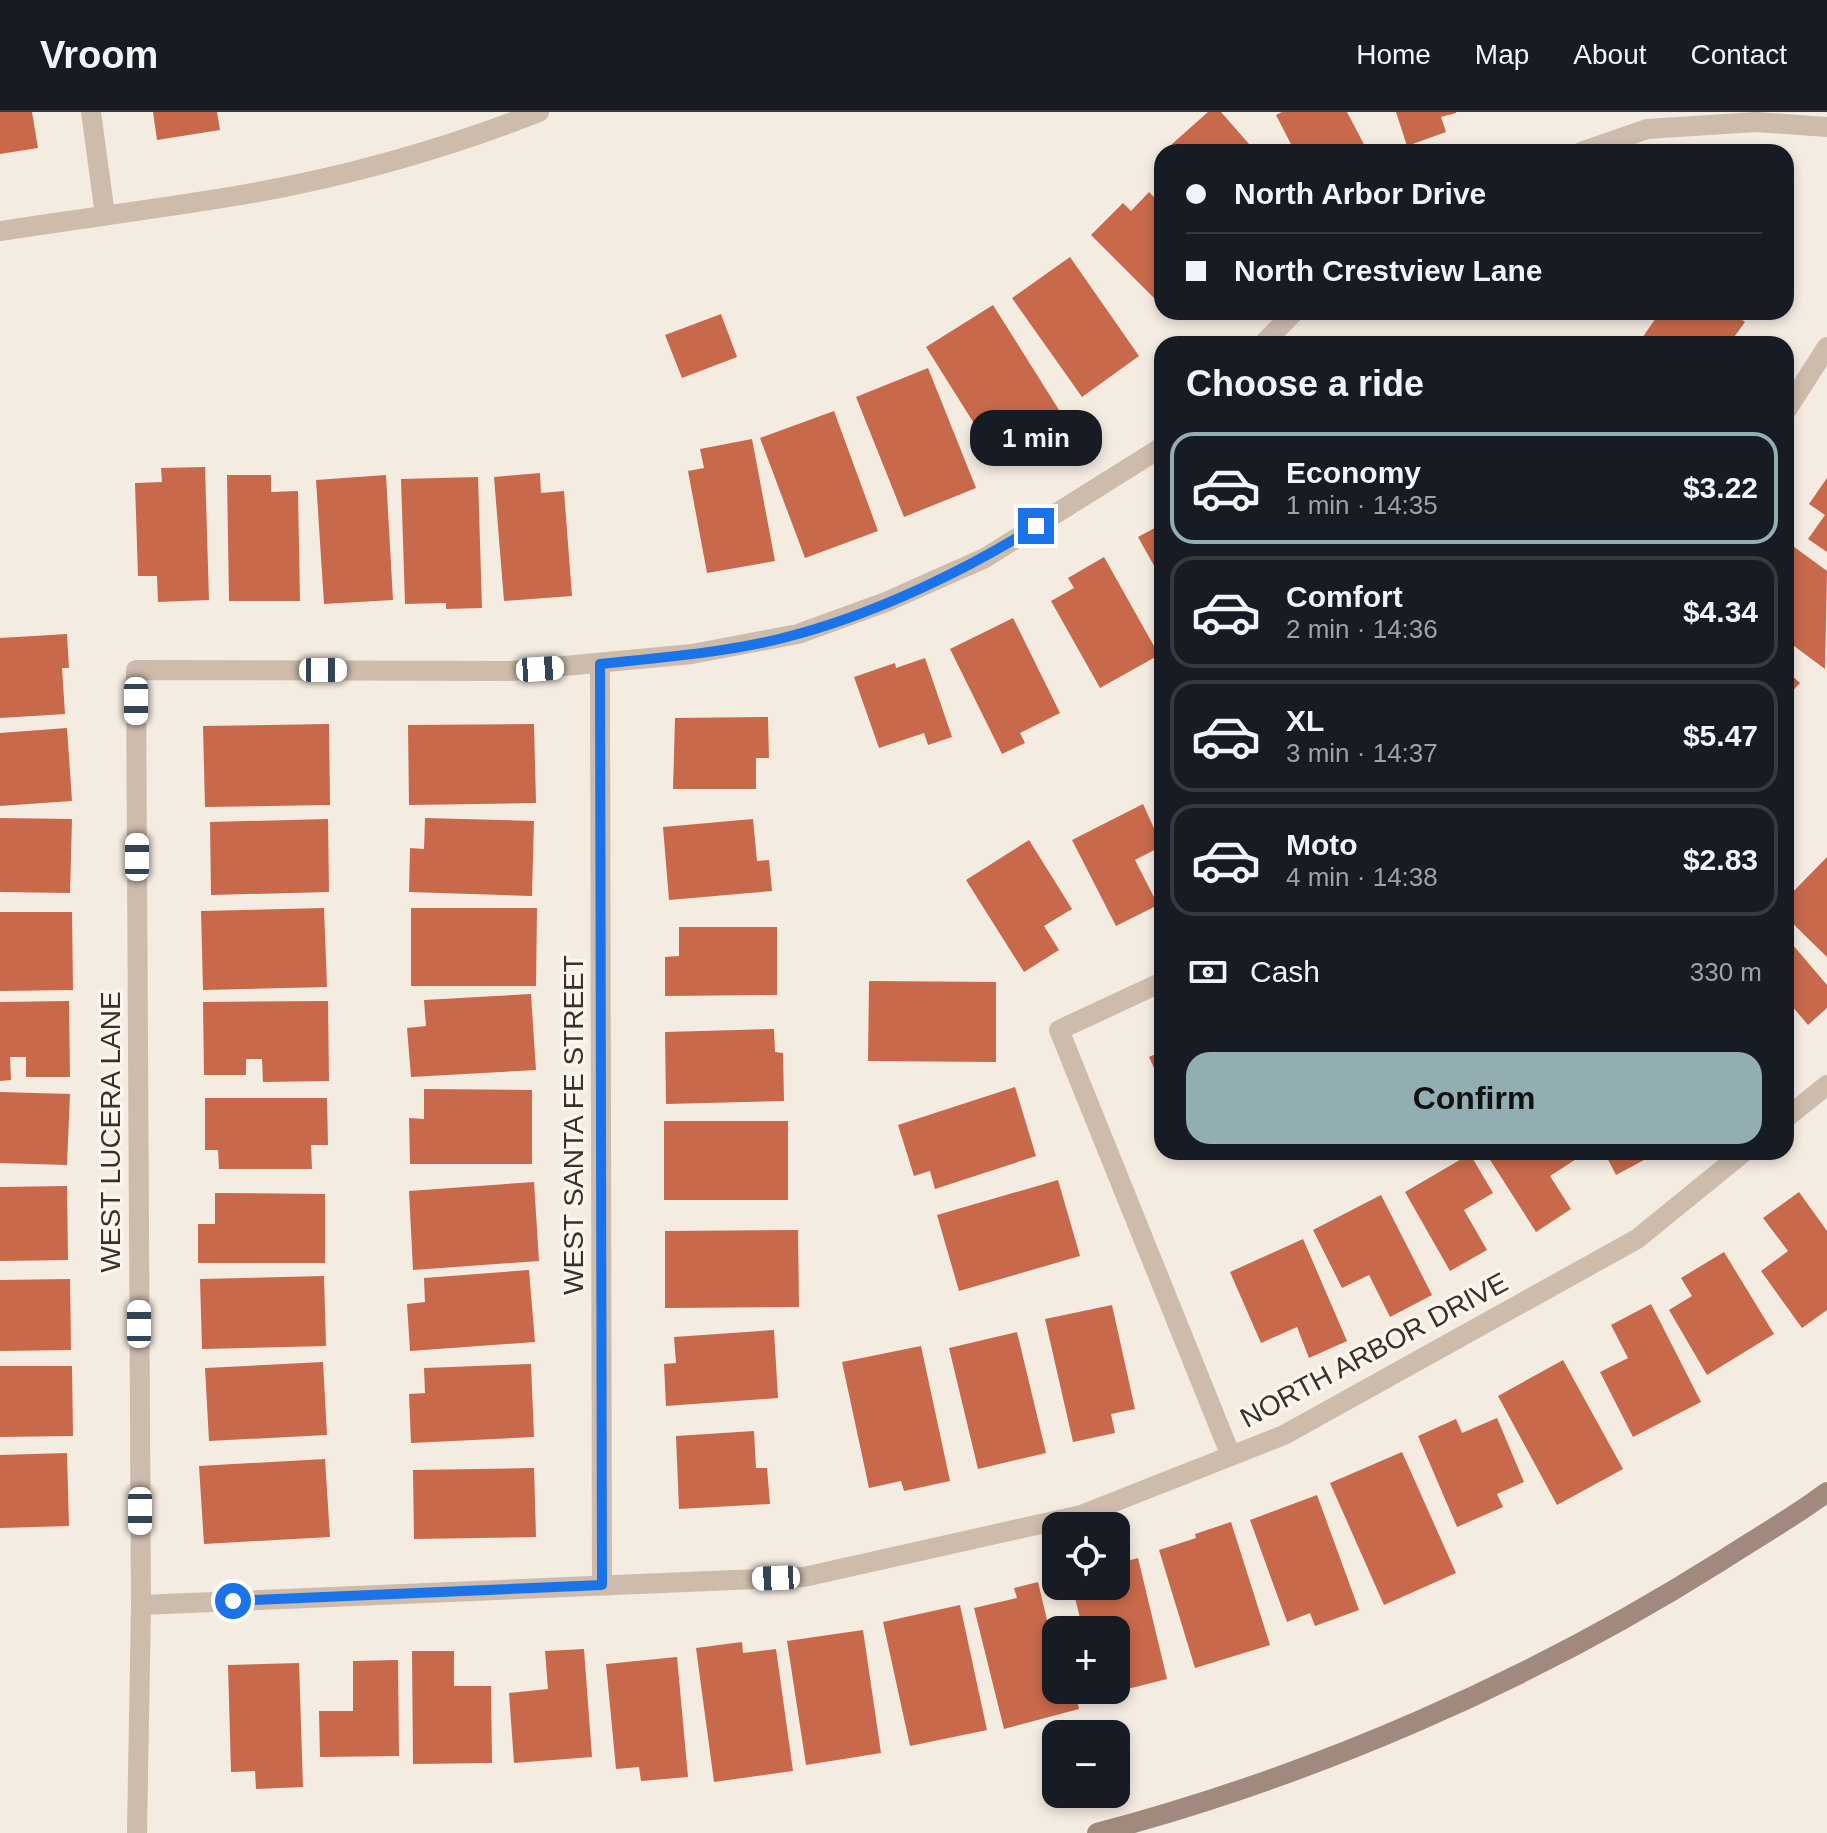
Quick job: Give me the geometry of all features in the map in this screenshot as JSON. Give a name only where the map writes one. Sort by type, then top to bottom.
[{"type":"street","points":[[91,112],[105,215]]},
{"type":"street","points":[[0,231],[237,196],[351,171],[490,131],[539,112]]},
{"type":"street","points":[[1604,144],[1647,129],[1756,122],[1827,127]]},
{"type":"street","points":[[1271,336],[1286,320]]},
{"type":"street","points":[[1794,399],[1827,347]]},
{"type":"street","points":[[600,664],[692,654],[798,634],[886,602],[985,558],[1154,452]]},
{"type":"street","name":"WEST LUCERA LANE","points":[[137,1833],[141,1605],[136,670],[511,671],[600,664]]},
{"type":"street","name":"WEST SANTA FE STREET","points":[[600,664],[602,1585]]},
{"type":"street","points":[[1154,986],[1059,1030],[1231,1456]]},
{"type":"street","points":[[1794,1112],[1827,1085]]},
{"type":"street","name":"NORTH ARBOR DRIVE","points":[[141,1605],[804,1577],[1081,1515],[1284,1435],[1637,1239],[1734,1160]]},
{"type":"street","points":[[1097,1833],[1314,1764],[1492,1688],[1663,1597],[1827,1492]]},
{"type":"building","points":[[0,112],[32,112],[38,148],[0,154]]},
{"type":"building","points":[[153,112],[217,112],[220,130],[157,140]]},
{"type":"building","points":[[1208,112],[1221,112],[1249,144],[1172,144]]},
{"type":"building","points":[[1282,112],[1347,112],[1364,144],[1291,144],[1276,115]]},
{"type":"building","points":[[1396,112],[1456,112],[1441,117],[1446,132],[1406,144]]},
{"type":"building","points":[[1149,192],[1154,197],[1154,298],[1091,235],[1123,203],[1131,211]]},
{"type":"building","points":[[1070,257],[1139,356],[1082,397],[1012,298]]},
{"type":"building","points":[[993,305],[1064,418],[997,460],[926,347]]},
{"type":"building","points":[[721,314],[737,357],[682,378],[665,335]]},
{"type":"building","points":[[1654,320],[1745,322],[1735,336],[1644,336]]},
{"type":"building","points":[[928,368],[976,488],[904,517],[856,397]]},
{"type":"building","points":[[834,411],[878,531],[805,558],[760,438]]},
{"type":"building","points":[[752,439],[775,561],[707,573],[688,471],[704,468],[700,449]]},
{"type":"building","points":[[205,467],[209,600],[158,602],[157,576],[138,576],[135,483],[162,482],[161,468]]},
{"type":"building","points":[[540,473],[541,493],[564,491],[572,596],[504,601],[494,477]]},
{"type":"building","points":[[227,475],[271,475],[271,492],[298,491],[300,601],[229,601]]},
{"type":"building","points":[[386,475],[393,600],[324,604],[316,480]]},
{"type":"building","points":[[478,477],[482,608],[446,609],[446,603],[405,604],[401,479]]},
{"type":"building","points":[[1827,478],[1827,552],[1808,539],[1825,515],[1809,504]]},
{"type":"building","points":[[1154,528],[1154,566],[1138,537]]},
{"type":"building","points":[[1794,547],[1827,571],[1825,669],[1794,646]]},
{"type":"building","points":[[1104,557],[1154,646],[1154,658],[1100,688],[1051,601],[1074,588],[1068,578]]},
{"type":"building","points":[[1013,618],[1060,713],[1020,733],[1025,743],[1002,754],[950,649]]},
{"type":"building","points":[[67,634],[69,668],[62,668],[65,714],[0,718],[0,638]]},
{"type":"building","points":[[925,658],[952,737],[928,745],[924,733],[879,748],[854,677],[895,663],[896,668]]},
{"type":"building","points":[[768,717],[769,758],[756,758],[756,789],[673,789],[675,718]]},
{"type":"building","points":[[329,724],[330,805],[205,807],[203,726]]},
{"type":"building","points":[[534,724],[536,803],[409,805],[408,725]]},
{"type":"building","points":[[67,728],[72,801],[0,806],[0,733]]},
{"type":"building","points":[[1143,804],[1154,828],[1154,850],[1135,860],[1154,897],[1154,907],[1116,926],[1072,840]]},
{"type":"building","points":[[0,818],[72,819],[70,893],[0,892]]},
{"type":"building","points":[[425,818],[534,821],[532,896],[409,892],[410,848],[424,849]]},
{"type":"building","points":[[328,819],[329,892],[211,895],[210,822]]},
{"type":"building","points":[[753,819],[757,861],[769,860],[772,891],[669,900],[663,827]]},
{"type":"building","points":[[1029,840],[1072,909],[1044,926],[1059,950],[1024,972],[966,880]]},
{"type":"building","points":[[1827,857],[1827,957],[1794,925],[1794,891]]},
{"type":"building","points":[[324,908],[327,987],[203,990],[201,911]]},
{"type":"building","points":[[411,908],[537,908],[536,986],[411,986]]},
{"type":"building","points":[[0,912],[72,912],[73,990],[0,991]]},
{"type":"building","points":[[679,927],[777,927],[777,995],[665,996],[665,957],[679,956]]},
{"type":"building","points":[[1794,946],[1827,985],[1827,1008],[1808,1025],[1794,1008]]},
{"type":"building","points":[[869,981],[996,982],[996,1062],[868,1061]]},
{"type":"building","points":[[531,994],[536,1070],[411,1077],[407,1028],[426,1026],[424,1000]]},
{"type":"building","points":[[69,1001],[70,1077],[26,1077],[26,1057],[10,1057],[11,1080],[0,1081],[0,1002]]},
{"type":"building","points":[[328,1001],[329,1081],[263,1082],[262,1059],[246,1059],[246,1075],[204,1075],[203,1002]]},
{"type":"building","points":[[774,1029],[775,1052],[783,1053],[784,1101],[666,1104],[665,1032]]},
{"type":"building","points":[[1015,1087],[1036,1156],[935,1189],[930,1171],[914,1176],[898,1125]]},
{"type":"building","points":[[424,1089],[532,1090],[532,1164],[410,1164],[409,1118],[424,1119]]},
{"type":"building","points":[[0,1092],[70,1094],[67,1165],[0,1163]]},
{"type":"building","points":[[205,1098],[327,1098],[328,1145],[311,1145],[312,1169],[219,1169],[218,1150],[205,1150]]},
{"type":"building","points":[[664,1121],[788,1121],[788,1200],[664,1200]]},
{"type":"building","points":[[1460,1160],[1474,1160],[1493,1193],[1464,1210],[1487,1250],[1450,1271],[1405,1192]]},
{"type":"building","points":[[1490,1160],[1575,1160],[1550,1176],[1571,1209],[1536,1232]]},
{"type":"building","points":[[1608,1160],[1644,1160],[1616,1175]]},
{"type":"building","points":[[1058,1180],[1080,1256],[959,1291],[937,1215]]},
{"type":"building","points":[[534,1182],[539,1261],[413,1270],[409,1191]]},
{"type":"building","points":[[67,1186],[68,1260],[0,1261],[0,1187]]},
{"type":"building","points":[[1799,1192],[1827,1231],[1827,1310],[1802,1328],[1761,1271],[1788,1251],[1763,1218]]},
{"type":"building","points":[[215,1193],[325,1194],[325,1263],[198,1263],[198,1224],[215,1224]]},
{"type":"building","points":[[1381,1195],[1432,1295],[1390,1317],[1369,1275],[1342,1288],[1313,1230]]},
{"type":"building","points":[[798,1230],[799,1307],[665,1308],[665,1231]]},
{"type":"building","points":[[1303,1239],[1347,1341],[1309,1358],[1297,1327],[1261,1343],[1230,1272]]},
{"type":"building","points":[[1724,1252],[1774,1334],[1707,1375],[1669,1310],[1692,1296],[1681,1278]]},
{"type":"building","points":[[529,1270],[535,1342],[410,1351],[407,1304],[425,1302],[424,1278]]},
{"type":"building","points":[[324,1276],[326,1346],[202,1349],[200,1279]]},
{"type":"building","points":[[70,1279],[71,1350],[0,1351],[0,1280]]},
{"type":"building","points":[[1651,1304],[1701,1402],[1633,1437],[1600,1372],[1628,1358],[1611,1325]]},
{"type":"building","points":[[1112,1305],[1135,1409],[1111,1414],[1115,1433],[1073,1442],[1045,1319]]},
{"type":"building","points":[[774,1330],[778,1398],[666,1406],[664,1364],[676,1363],[674,1337]]},
{"type":"building","points":[[1017,1332],[1046,1453],[978,1469],[949,1348]]},
{"type":"building","points":[[921,1346],[950,1481],[904,1491],[901,1481],[869,1488],[842,1362]]},
{"type":"building","points":[[1563,1360],[1623,1469],[1557,1505],[1498,1396]]},
{"type":"building","points":[[323,1362],[327,1435],[209,1441],[205,1368]]},
{"type":"building","points":[[531,1364],[534,1437],[411,1443],[409,1394],[425,1393],[424,1368]]},
{"type":"building","points":[[0,1366],[72,1366],[73,1436],[0,1437]]},
{"type":"building","points":[[1497,1418],[1524,1482],[1497,1494],[1503,1507],[1457,1527],[1418,1436],[1456,1419],[1462,1433]]},
{"type":"building","points":[[754,1431],[756,1468],[767,1468],[770,1504],[679,1509],[676,1436]]},
{"type":"building","points":[[1402,1452],[1456,1573],[1384,1605],[1330,1483]]},
{"type":"building","points":[[67,1453],[69,1526],[0,1528],[0,1455]]},
{"type":"building","points":[[325,1459],[330,1537],[204,1544],[199,1466]]},
{"type":"building","points":[[534,1468],[536,1537],[414,1539],[413,1470]]},
{"type":"building","points":[[1317,1495],[1359,1610],[1315,1626],[1310,1613],[1287,1622],[1250,1520]]},
{"type":"building","points":[[1231,1522],[1270,1645],[1195,1668],[1159,1550]]},
{"type":"building","points":[[1138,1558],[1167,1679],[1130,1688],[1130,1616],[1080,1616],[1076,1600],[1130,1600],[1130,1560]]},
{"type":"building","points":[[1038,1582],[1046,1616],[1042,1616],[1042,1704],[1078,1704],[1079,1709],[1004,1729],[974,1608],[1017,1598],[1014,1588]]},
{"type":"building","points":[[960,1605],[987,1730],[910,1746],[883,1622]]},
{"type":"building","points":[[863,1630],[881,1753],[806,1765],[787,1641]]},
{"type":"building","points":[[742,1642],[743,1653],[776,1649],[793,1771],[714,1782],[696,1648]]},
{"type":"building","points":[[584,1649],[592,1757],[514,1763],[509,1693],[548,1689],[545,1651]]},
{"type":"building","points":[[412,1651],[454,1651],[454,1686],[491,1686],[492,1763],[413,1764]]},
{"type":"building","points":[[677,1657],[688,1777],[641,1781],[639,1767],[616,1769],[606,1664]]},
{"type":"building","points":[[398,1660],[399,1756],[320,1757],[319,1711],[353,1711],[353,1661]]},
{"type":"building","points":[[299,1663],[303,1787],[256,1789],[255,1771],[231,1772],[228,1665]]},
{"type":"route","points":[[233,1601],[602,1585],[600,664],[692,654],[798,634],[886,602],[985,558],[1036,526]]}]
